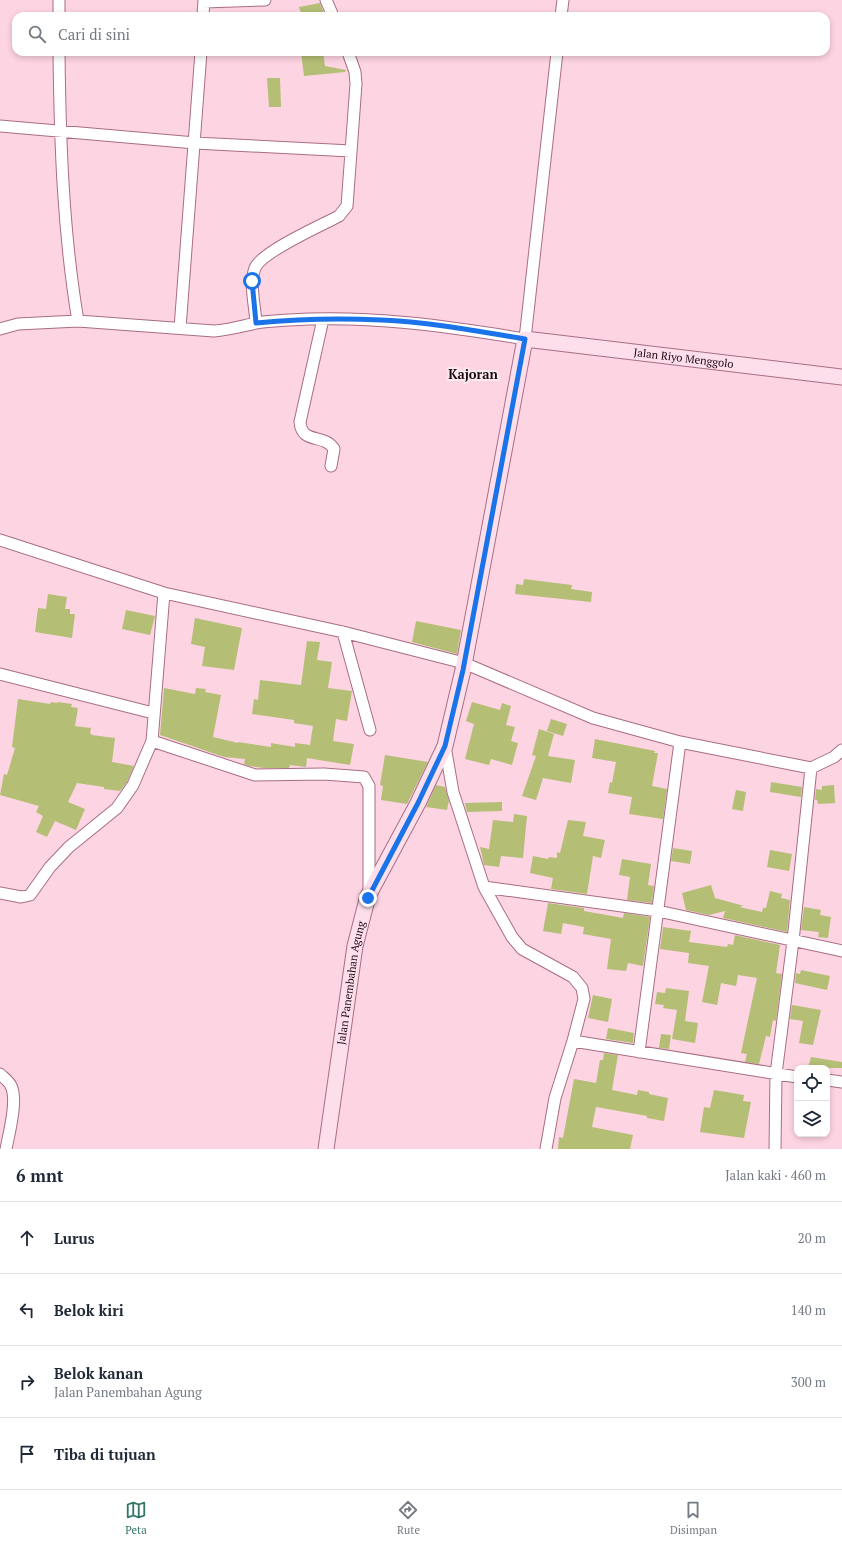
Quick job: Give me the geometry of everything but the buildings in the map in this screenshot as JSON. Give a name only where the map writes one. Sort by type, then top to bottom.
[{"type":"street","points":[[59,0],[59,12]]},
{"type":"street","points":[[203,12],[204,1],[265,0]]},
{"type":"street","points":[[326,0],[331,12]]},
{"type":"street","points":[[562,12],[563,0]]},
{"type":"street","points":[[59,56],[60,132],[71,277],[78,321]]},
{"type":"street","points":[[180,328],[201,56]]},
{"type":"street","points":[[256,323],[252,284],[257,264],[270,252],[342,213],[348,202],[356,84],[355,72],[349,56]]},
{"type":"street","points":[[0,329],[18,324],[78,321],[214,331],[228,330],[256,323],[323,319],[381,320],[460,328],[525,339],[557,56]]},
{"type":"street","points":[[0,126],[195,143],[351,151]]},
{"type":"street","points":[[323,319],[300,422],[301,431],[329,443],[334,449],[331,466]]},
{"type":"street","name":"Jalan Riyo Menggolo","points":[[525,339],[842,377]]},
{"type":"street","name":"Jalan Panembahan Agung","points":[[326,1149],[355,946],[363,911],[370,894],[418,803],[445,746],[462,672],[525,339]]},
{"type":"street","points":[[0,540],[164,595],[343,632],[593,718],[680,742],[811,768],[834,757],[842,750]]},
{"type":"street","points":[[0,893],[21,897],[30,895],[50,867],[69,847],[117,808],[133,785],[152,741],[153,713],[164,595]]},
{"type":"street","points":[[343,632],[370,730]]},
{"type":"street","points":[[0,674],[153,713]]},
{"type":"street","points":[[152,741],[255,775],[324,774],[364,777],[369,786],[370,894]]},
{"type":"street","points":[[639,1052],[680,742]]},
{"type":"street","points":[[445,746],[453,792],[484,887],[517,944],[522,949],[573,977],[579,982],[584,993],[573,1041],[555,1098],[546,1149]]},
{"type":"street","points":[[776,1149],[776,1074],[793,941],[811,768]]},
{"type":"street","points":[[484,887],[658,911],[842,951]]},
{"type":"street","points":[[573,1041],[794,1077]]},
{"type":"street","points":[[0,1074],[7,1079],[13,1091],[13,1105],[6,1149]]},
{"type":"street","points":[[830,1080],[842,1082]]},
{"type":"district","name":"Kajoran","points":[[473,374]]},
{"type":"route","points":[[252,281],[256,323],[323,319],[381,320],[460,328],[525,339],[463,670],[445,746],[418,803],[368,898]]}]
